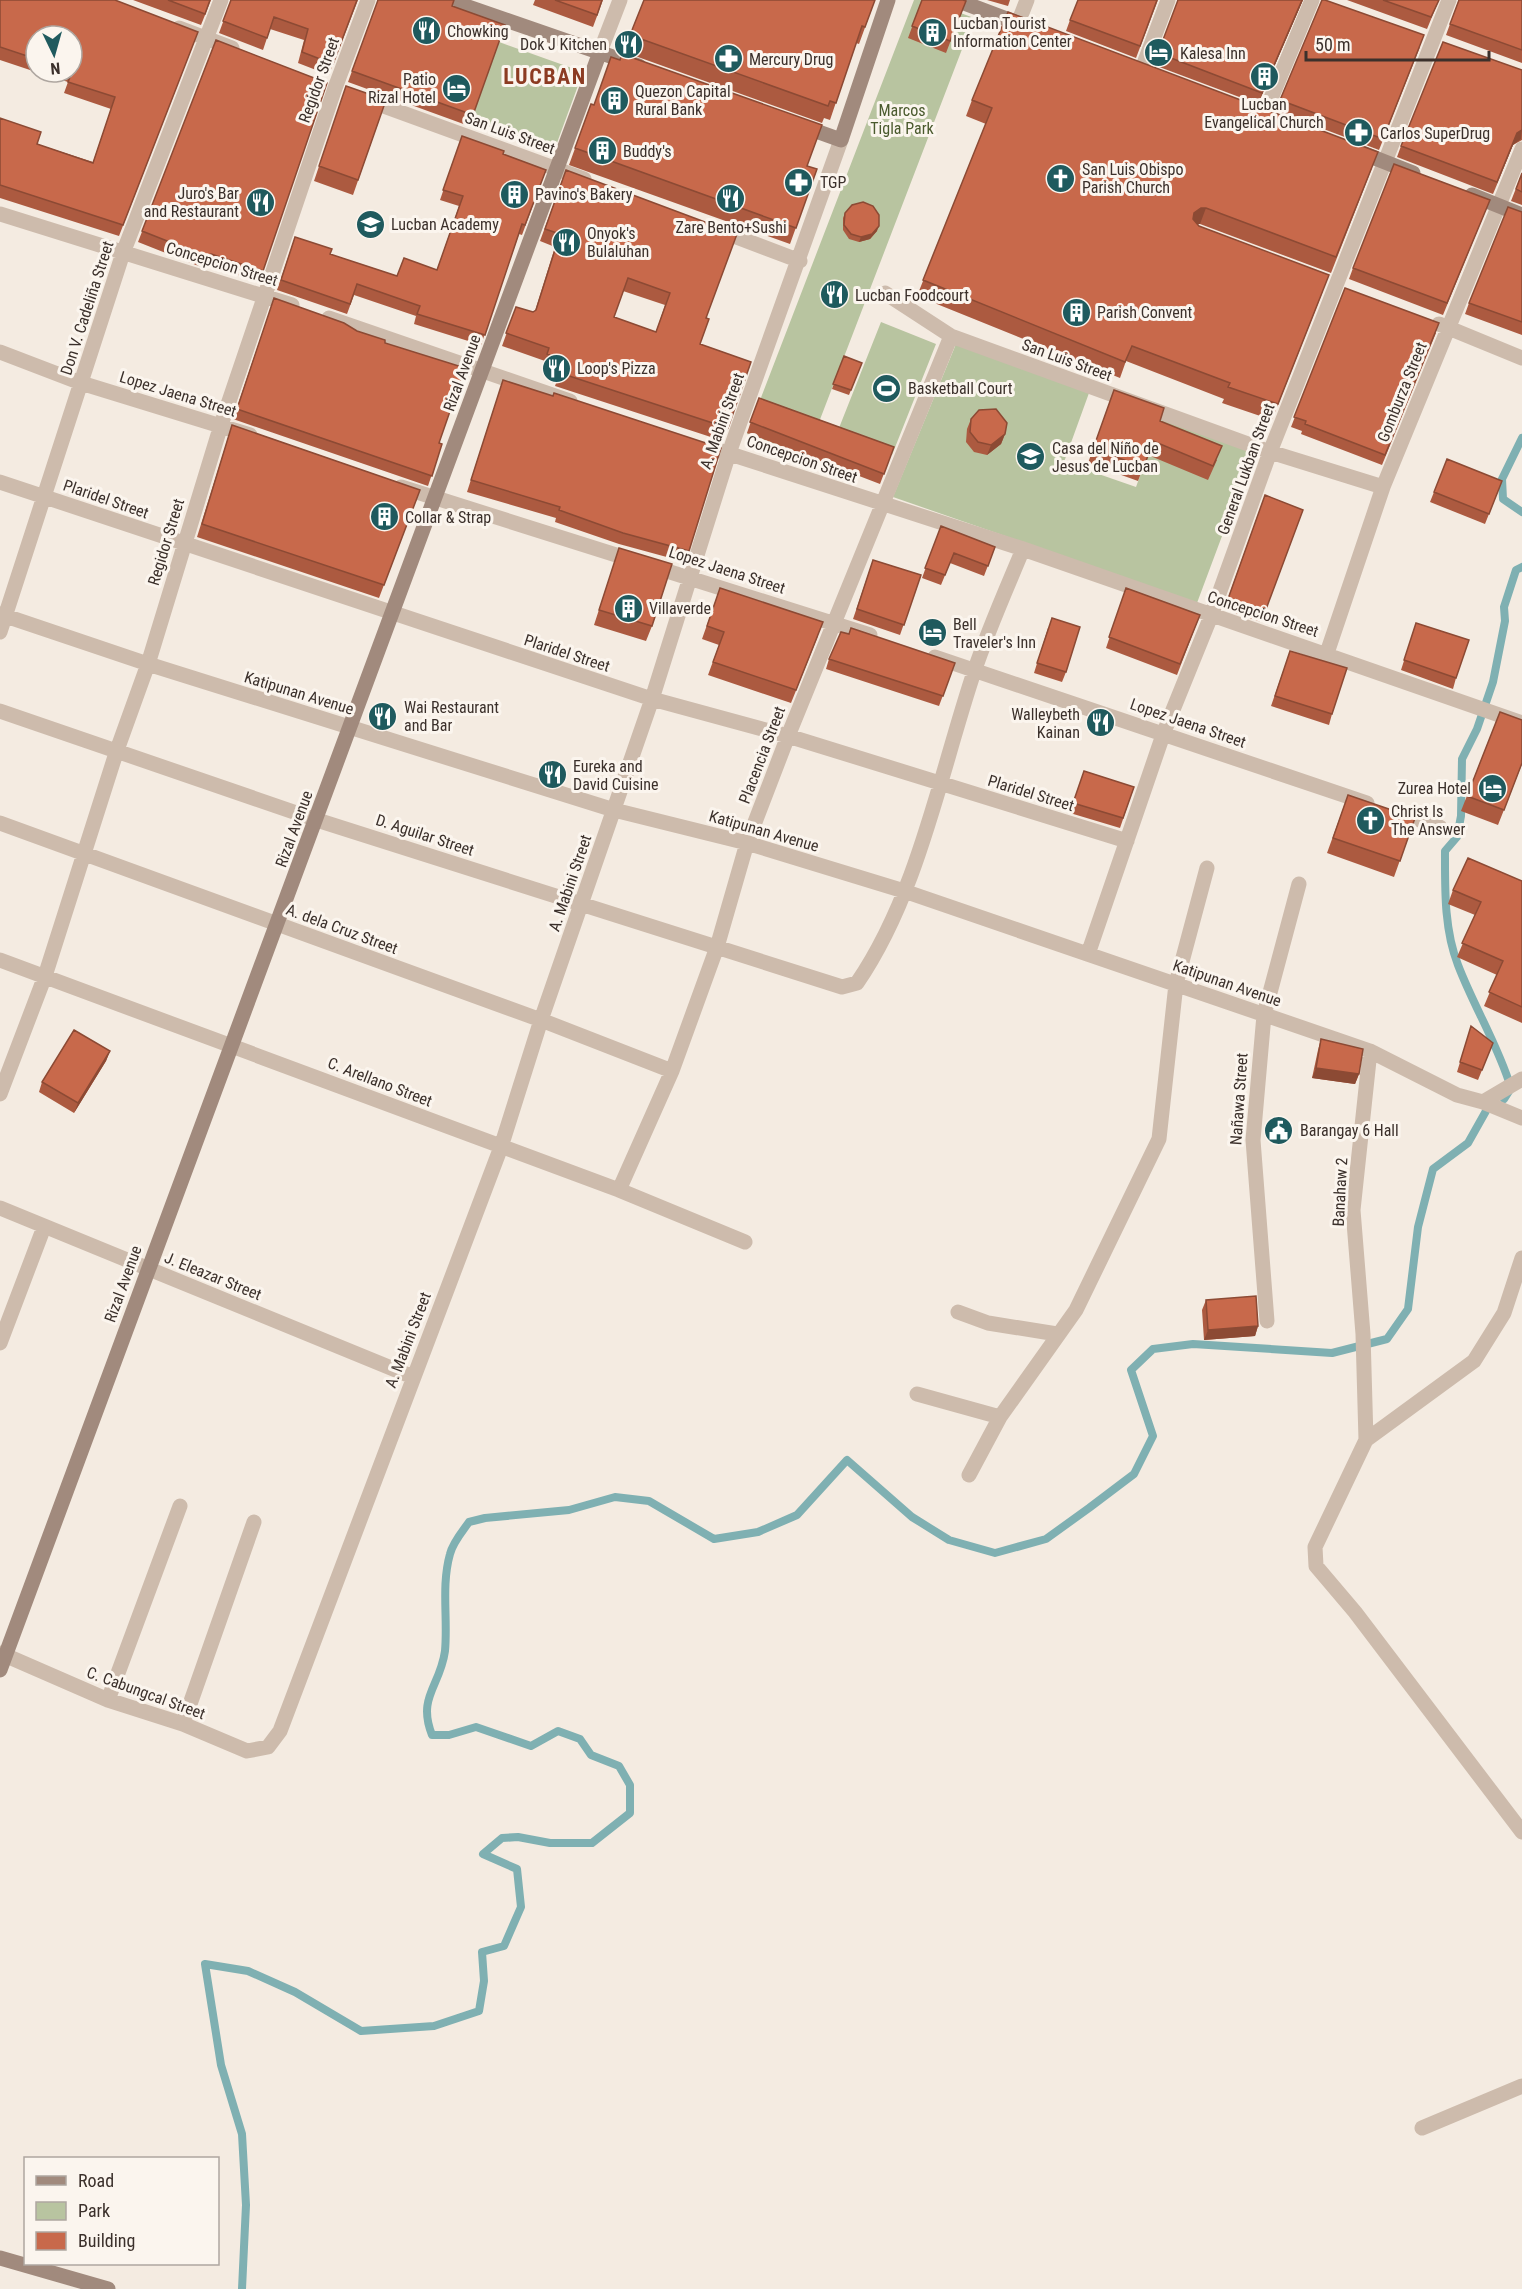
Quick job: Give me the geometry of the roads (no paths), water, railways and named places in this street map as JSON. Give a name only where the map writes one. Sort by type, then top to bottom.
[{"type":"main road","points":[[448,0],[655,72]]},
{"type":"main road","name":"A. Mabini Street","points":[[841,140],[888,0]]},
{"type":"main road","points":[[956,0],[1038,31]]},
{"type":"main road","name":"Rizal Avenue","points":[[0,1670],[3,1654],[233,1046],[600,52]]},
{"type":"main road","points":[[786,120],[841,140]]},
{"type":"main road","points":[[1341,145],[1426,178]]},
{"type":"main road","points":[[1458,190],[1522,215]]},
{"type":"main road","points":[[0,2258],[24,2265]]},
{"type":"main road","points":[[24,2265],[108,2289]]},
{"type":"street","name":"Don V. Cadeliña Street","points":[[0,632],[2,615],[123,253],[208,39],[220,0]]},
{"type":"street","name":"Regidor Street","points":[[0,1094],[45,976],[117,750],[148,664],[220,425],[340,90],[368,0]]},
{"type":"street","name":"Rizal Avenue","points":[[600,52],[620,0]]},
{"type":"street","points":[[1018,23],[1027,0]]},
{"type":"street","points":[[1142,69],[1168,0]]},
{"type":"street","points":[[1264,115],[1312,0]]},
{"type":"street","name":"General Lukban Street","points":[[1088,954],[1164,732],[1211,616],[1329,285],[1384,162],[1426,38],[1449,0]]},
{"type":"street","points":[[163,21],[250,55]]},
{"type":"street","points":[[1426,38],[1452,47]]},
{"type":"street","name":"San Luis Street","points":[[340,90],[601,185]]},
{"type":"street","name":"A. Mabini Street","points":[[247,1751],[268,1747],[280,1731],[501,1147],[541,1020],[652,699],[729,453],[800,261],[841,140]]},
{"type":"street","name":"Gomburza Street","points":[[1327,653],[1383,487],[1448,327],[1501,207],[1522,149]]},
{"type":"street","name":"Concepcion Street","points":[[0,214],[265,296],[583,405]]},
{"type":"street","points":[[700,223],[800,261]]},
{"type":"street","points":[[1329,285],[1355,294]]},
{"type":"street","name":"San Luis Street","points":[[885,293],[951,336],[1270,452],[1383,487]]},
{"type":"street","points":[[1428,320],[1522,358]]},
{"type":"street","name":"Placencia Street","points":[[619,1190],[672,1071],[717,947],[747,843],[788,736],[951,336]]},
{"type":"street","name":"Lopez Jaena Street","points":[[0,352],[81,383],[266,441]]},
{"type":"street","name":"Concepcion Street","points":[[706,446],[1023,549],[1520,722]]},
{"type":"street","name":"Plaridel Street","points":[[0,482],[392,615],[652,699],[788,736],[1127,842]]},
{"type":"street","name":"Lopez Jaena Street","points":[[390,483],[435,499],[690,576],[888,641]]},
{"type":"street","points":[[904,891],[975,670],[1023,549]]},
{"type":"street","name":"Katipunan Avenue","points":[[2,615],[148,664],[614,810],[747,843],[904,891],[1370,1052],[1457,1095],[1483,1102],[1522,1118]]},
{"type":"street","name":"Lopez Jaena Street","points":[[921,652],[1164,732],[1440,828]]},
{"type":"street","name":"D. Aguilar Street","points":[[0,711],[317,820],[842,987],[857,983],[868,968],[904,891]]},
{"type":"street","name":"A. dela Cruz Street","points":[[0,823],[541,1020],[672,1071]]},
{"type":"street","points":[[969,1475],[999,1417],[1076,1310],[1159,1139],[1176,984],[1207,868]]},
{"type":"street","name":"Nañawa Street","points":[[1267,1321],[1253,1140],[1264,1015],[1299,884]]},
{"type":"street","name":"C. Arellano Street","points":[[0,960],[619,1190],[745,1242]]},
{"type":"street","name":"Banahaw 2","points":[[1366,1440],[1364,1334],[1353,1210],[1370,1052]]},
{"type":"street","points":[[1483,1102],[1507,1090],[1522,1079]]},
{"type":"street","name":"J. Eleazar Street","points":[[0,1208],[413,1377]]},
{"type":"street","points":[[0,1343],[44,1227]]},
{"type":"street","points":[[1522,1258],[1504,1313],[1474,1361],[1366,1440],[1315,1547],[1316,1566],[1522,1832]]},
{"type":"street","points":[[958,1312],[988,1323],[1057,1334]]},
{"type":"street","points":[[917,1394],[999,1417]]},
{"type":"street","points":[[108,1700],[180,1506]]},
{"type":"street","points":[[183,1724],[254,1522]]},
{"type":"street","name":"C. Cabungcal Street","points":[[3,1654],[108,1700],[183,1724],[247,1751]]},
{"type":"street","points":[[1422,2128],[1522,2086]]},
{"type":"waterway","points":[[1522,438],[1502,479],[1503,499],[1522,512]]},
{"type":"waterway","points":[[1504,1099],[1511,1088],[1453,951],[1446,909],[1445,851],[1457,837],[1461,816],[1462,759],[1477,729],[1493,682],[1505,621],[1504,607],[1516,570],[1522,567]]},
{"type":"waterway","points":[[242,2289],[246,2205],[242,2134],[221,2065],[205,1964],[248,1971],[295,1992],[361,2031],[434,2026],[479,2011],[484,1981],[482,1952],[504,1946],[521,1907],[517,1869],[483,1854],[502,1838],[518,1837],[550,1843],[592,1843],[630,1813],[630,1785],[619,1766],[591,1755],[580,1739],[558,1731],[531,1746],[476,1727],[449,1735],[432,1735],[427,1711],[428,1701],[445,1651],[447,1566],[453,1545],[469,1522],[485,1518],[569,1510],[615,1497],[649,1501],[714,1539],[758,1532],[797,1515],[847,1460],[912,1517],[949,1540],[995,1553],[1046,1539],[1134,1474],[1153,1436],[1131,1370],[1153,1349],[1193,1344],[1332,1353],[1387,1339],[1408,1309],[1418,1227],[1433,1169],[1468,1143],[1486,1111]]},
{"type":"place","name":"Chowking","points":[[426,31]]},
{"type":"place","name":"Lucban Tourist Information Center","points":[[932,32]]},
{"type":"place","name":"Dok J Kitchen","points":[[628,44]]},
{"type":"place","name":"Kalesa Inn","points":[[1159,53]]},
{"type":"place","name":"Mercury Drug","points":[[728,59]]},
{"type":"place","name":"Lucban Evangelical Church","points":[[1264,76]]},
{"type":"place","name":"Patio Rizal Hotel","points":[[457,88]]},
{"type":"place","name":"Quezon Capital Rural Bank","points":[[614,100]]},
{"type":"place","name":"Carlos SuperDrug","points":[[1359,133]]},
{"type":"place","name":"Buddy's","points":[[602,151]]},
{"type":"place","name":"San Luis Obispo Parish Church","points":[[1061,178]]},
{"type":"place","name":"TGP","points":[[799,182]]},
{"type":"place","name":"Pavino's Bakery","points":[[514,194]]},
{"type":"place","name":"Zare Bento+Sushi","points":[[731,199]]},
{"type":"place","name":"Juro's Bar and Restaurant","points":[[260,202]]},
{"type":"place","name":"Lucban Academy","points":[[370,224]]},
{"type":"place","name":"Onyok's Bulaluhan","points":[[566,242]]},
{"type":"place","name":"Lucban Foodcourt","points":[[834,295]]},
{"type":"place","name":"Parish Convent","points":[[1076,312]]},
{"type":"place","name":"Loop's Pizza","points":[[556,368]]},
{"type":"place","name":"Basketball Court","points":[[887,388]]},
{"type":"place","name":"Casa del Niño de Jesus de Lucban","points":[[1031,457]]},
{"type":"place","name":"Collar & Strap","points":[[384,517]]},
{"type":"place","name":"Villaverde","points":[[628,608]]},
{"type":"place","name":"Bell Traveler's Inn","points":[[932,633]]},
{"type":"place","name":"Wai Restaurant and Bar","points":[[383,716]]},
{"type":"place","name":"Walleybeth Kainan","points":[[1101,723]]},
{"type":"place","name":"Eureka and David Cuisine","points":[[552,775]]},
{"type":"place","name":"Zurea Hotel","points":[[1492,788]]},
{"type":"place","name":"Christ Is The Answer","points":[[1370,820]]},
{"type":"place","name":"Barangay 6 Hall","points":[[1279,1130]]},
{"type":"district","name":"LUCBAN","points":[[545,76]]},
{"type":"park label","name":"Marcos Tigla Park","points":[[902,119]]}]
